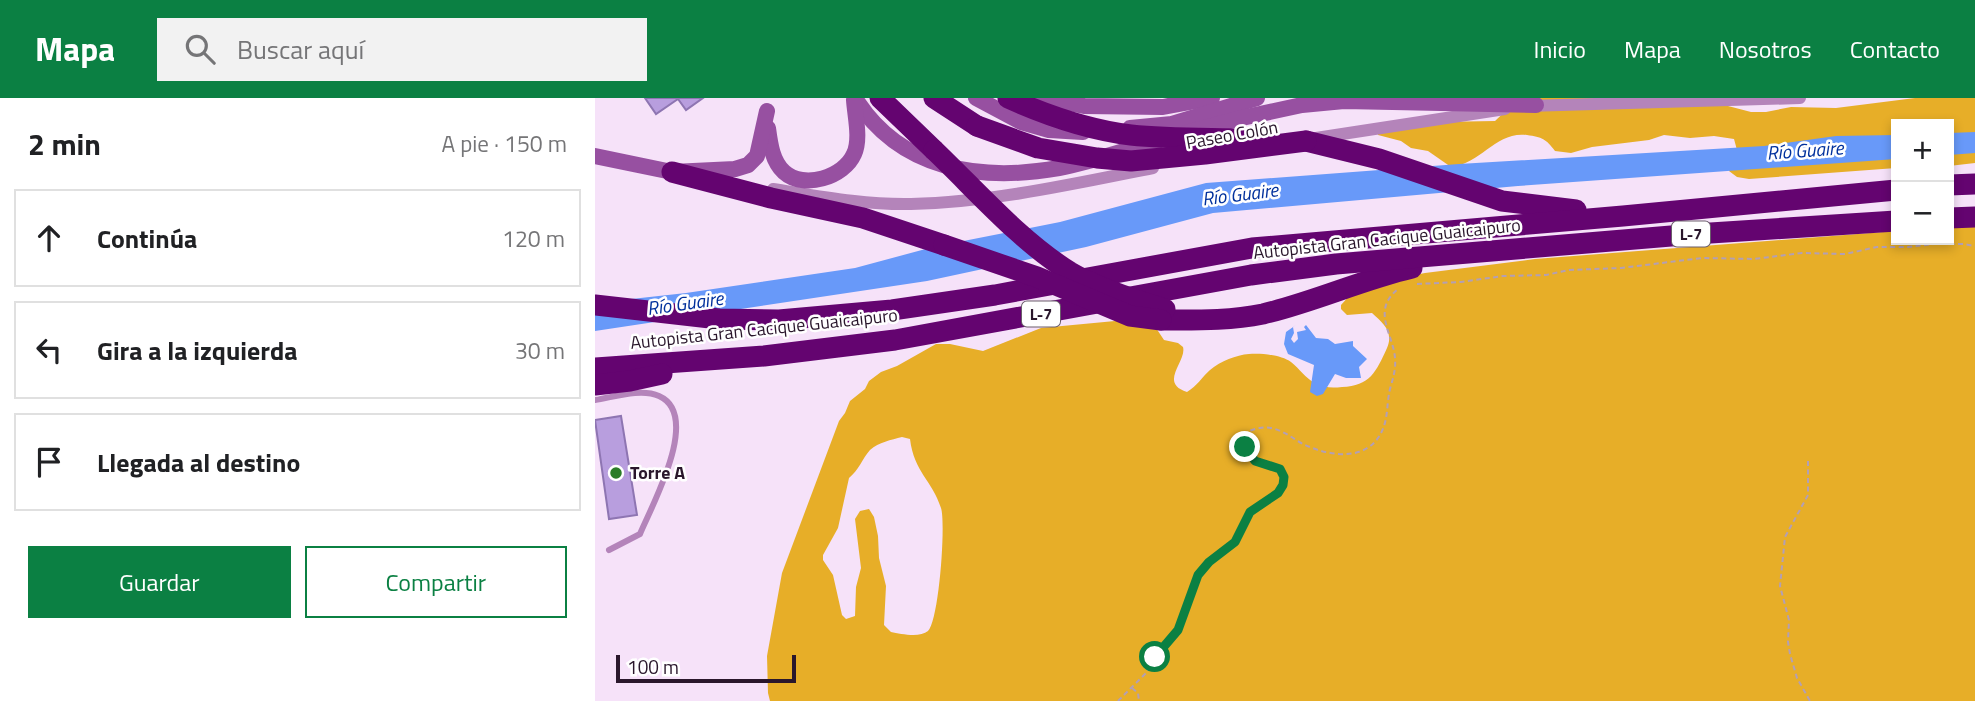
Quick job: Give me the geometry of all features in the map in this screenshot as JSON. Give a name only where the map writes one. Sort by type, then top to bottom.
[{"type":"highway","points":[[880,98],[1023,236],[1071,272],[1163,314]]},
{"type":"highway","points":[[934,98],[977,126],[1038,148],[1097,158],[1131,161],[1306,141]]},
{"type":"highway","points":[[1008,98],[1032,109],[1077,123],[1130,135],[1306,141],[1379,159],[1514,203],[1623,216]]},
{"type":"highway","points":[[672,172],[863,218],[1037,277],[1130,316],[1163,314],[1231,319],[1265,313],[1384,275],[1486,252]]},
{"type":"highway","points":[[1954,186],[1975,184]]},
{"type":"highway","name":"Autopista Gran Cacique Guaicaipuro","points":[[595,305],[719,319],[779,320],[892,310],[995,295],[1252,247],[1891,190]]},
{"type":"highway","points":[[1954,218],[1975,217]]},
{"type":"highway","name":"Autopista Gran Cacique Guaicaipuro","points":[[595,368],[718,360],[895,340],[1251,275],[1336,264],[1695,234],[1891,221]]},
{"type":"highway","points":[[595,385],[630,382],[718,360]]},
{"type":"main road","points":[[767,105],[771,148],[776,162],[785,173],[796,179],[818,180],[839,171],[854,154],[857,135],[854,98]]},
{"type":"main road","points":[[854,98],[868,119],[900,147],[965,170],[1003,174],[1060,168],[1237,119],[1301,105],[1388,100],[1536,105]]},
{"type":"main road","points":[[976,98],[1021,122],[1049,130],[1084,132],[1172,124],[1257,98]]},
{"type":"main road","points":[[1043,98],[1084,106],[1163,107],[1212,98]]},
{"type":"main road","points":[[595,156],[672,172],[735,169],[748,165],[757,156],[767,105]]},
{"type":"street","name":"Paseo Colón","points":[[672,172],[838,199],[909,204],[1028,192],[1257,147],[1536,105],[1800,98]]},
{"type":"lane","points":[[595,400],[645,393],[661,396],[674,409],[677,423],[675,446],[640,534],[609,550]]},
{"type":"path","points":[[1416,284],[1546,275],[1569,270],[1621,268],[1702,258],[1754,259],[1802,253],[1845,254],[1877,247],[1934,244],[1975,246]]},
{"type":"path","points":[[1118,701],[1147,672],[1160,649],[1178,630],[1198,575],[1209,562],[1235,542],[1250,512],[1278,493],[1283,485],[1284,477],[1280,469],[1255,461],[1249,455],[1245,447],[1249,431],[1256,428],[1273,428],[1311,447],[1344,455],[1361,453],[1380,438],[1395,373],[1395,356],[1387,332],[1385,307],[1388,299],[1400,288]]},
{"type":"path","points":[[1808,461],[1808,495],[1785,537],[1780,586],[1789,620],[1790,654],[1797,678],[1810,701]]},
{"type":"path","points":[[1132,688],[1138,693],[1139,701]]},
{"type":"shaded area","points":[[1519,98],[1725,98],[1728,106],[1751,112],[1766,112],[1791,107],[1836,108],[1915,98],[1975,98],[1975,163],[1954,165],[1954,119],[1891,119],[1891,168],[1749,179],[1737,177],[1729,171],[1737,150],[1734,139],[1714,136],[1690,138],[1664,135],[1571,153],[1555,151],[1540,138],[1516,135],[1498,142],[1472,160],[1451,167],[1428,151],[1411,148],[1401,141],[1378,135],[1377,131],[1438,122],[1495,121]]},
{"type":"shaded area","points":[[1975,225],[1975,701],[770,701],[767,656],[782,573],[839,421],[850,401],[881,372],[936,344],[983,351],[1041,328],[1115,321],[1143,322],[1156,328],[1164,340],[1183,347],[1174,377],[1179,388],[1187,392],[1219,364],[1239,356],[1254,354],[1287,360],[1308,379],[1322,386],[1352,386],[1366,381],[1375,371],[1387,348],[1389,337],[1383,324],[1372,313],[1347,315],[1341,309],[1341,305],[1350,295],[1378,282],[1535,259],[1891,231],[1891,245],[1954,245],[1954,227]],"holes":[[[902,437],[910,439],[912,450],[941,508],[943,532],[941,571],[932,623],[928,631],[915,635],[891,632],[884,625],[886,586],[874,517],[869,509],[860,511],[855,519],[861,568],[856,587],[855,616],[846,619],[842,615],[833,575],[823,560],[823,555],[838,528],[849,478],[867,453],[874,447]]]},
{"type":"water","points":[[1975,132],[1975,153],[1954,155],[1954,133]]},
{"type":"water","name":"Río Guaire","points":[[1891,135],[1891,159],[1518,186],[1213,213],[1086,247],[927,281],[595,331],[595,303],[686,293],[855,268],[933,247],[1060,222],[1206,183],[1459,164],[1764,146],[1836,136]]},
{"type":"water","points":[[1306,325],[1316,338],[1328,339],[1335,344],[1353,341],[1353,346],[1367,359],[1359,367],[1361,378],[1346,378],[1335,374],[1323,394],[1317,396],[1310,392],[1314,365],[1288,354],[1284,344],[1286,332],[1293,327],[1291,339],[1294,343],[1298,339],[1297,332],[1306,330]]},
{"type":"building","points":[[645,98],[703,98],[686,110],[678,99],[656,114]]},
{"type":"building","name":"Torre A","points":[[621,416],[637,515],[609,519],[595,420]]},
{"type":"place","name":"Torre A","points":[[616,473]]},
{"type":"route","points":[[1155,657],[1178,630],[1191,590],[1203,568],[1235,542],[1250,512],[1278,493],[1283,485],[1284,477],[1280,469],[1255,461],[1245,447]]}]
